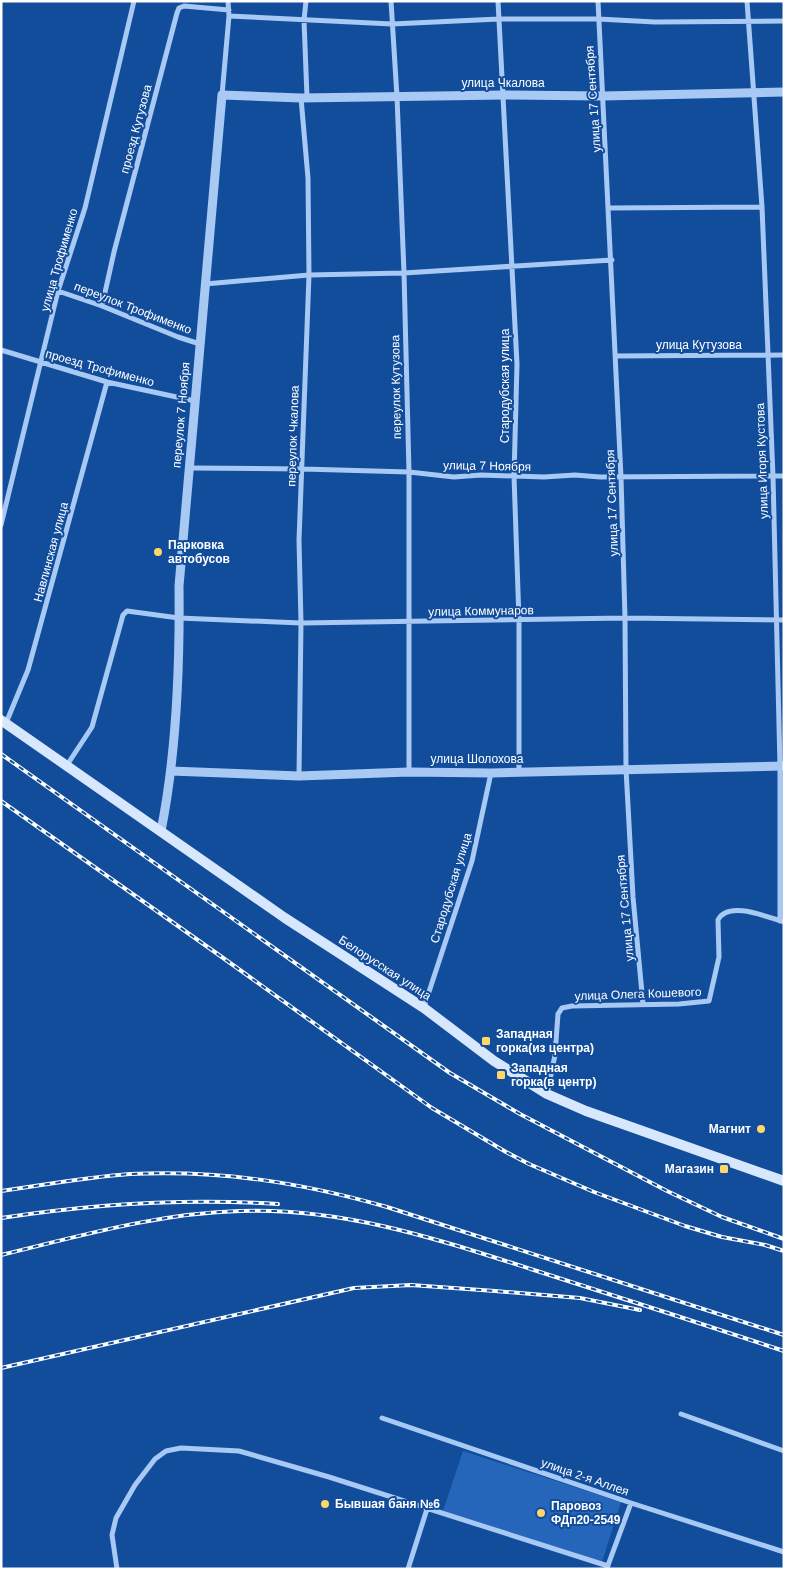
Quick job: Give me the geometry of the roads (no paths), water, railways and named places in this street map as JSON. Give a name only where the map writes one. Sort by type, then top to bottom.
[{"type":"main road","name":"Белорусская улица","points":[[4,722],[285,918],[424,1008],[494,1061],[547,1094],[586,1111],[784,1181]]},
{"type":"street","name":"улица Трофименко","points":[[1,525],[58,291],[85,208],[134,1]]},
{"type":"street","name":"переулок 7 Ноября","points":[[161,831],[171,771],[180,647],[179,586],[229,13],[228,1]]},
{"type":"street","name":"переулок Чкалова","points":[[299,776],[300,540],[309,275],[308,178],[304,97],[304,20],[306,1]]},
{"type":"street","name":"переулок Кутузова","points":[[391,1],[404,273],[410,623],[409,772]]},
{"type":"street","name":"Стародубская улица","points":[[498,1],[517,364],[514,476],[519,620],[520,772]]},
{"type":"street","name":"улица 17 Сентября","points":[[598,1],[621,476],[625,618],[626,769],[633,897],[644,1004]]},
{"type":"street","name":"улица Игоря Кустова","points":[[747,1],[762,207],[769,354],[774,560],[781,620],[782,921]]},
{"type":"street","name":"проезд Кутузова","points":[[102,306],[176,12],[179,8],[184,6],[229,13],[304,20],[392,24],[499,19],[655,22],[784,21]]},
{"type":"street","name":"улица Чкалова","points":[[222,95],[304,97],[603,96],[784,92]]},
{"type":"street","points":[[609,208],[762,207]]},
{"type":"street","points":[[205,284],[309,275],[404,273],[612,260]]},
{"type":"street","name":"переулок Трофименко","points":[[58,291],[200,344]]},
{"type":"street","name":"проезд Трофименко","points":[[1,350],[107,382],[195,401]]},
{"type":"street","name":"улица Кутузова","points":[[615,356],[784,355]]},
{"type":"street","name":"Навлинская улица","points":[[4,722],[30,661],[107,382]]},
{"type":"street","name":"улица 7 Ноября","points":[[189,468],[408,472],[454,477],[784,476]]},
{"type":"street","name":"улица Коммунаров","points":[[67,765],[92,727],[124,612],[130,610],[179,618],[301,623],[410,623],[625,618],[781,620]]},
{"type":"street","name":"улица Шолохова","points":[[171,771],[299,776],[409,772],[491,773],[782,766]]},
{"type":"street","name":"Стародубская улица","points":[[424,1008],[472,861],[491,773]]},
{"type":"street","name":"улица Олега Кошевого","points":[[547,1094],[555,1055],[558,1014],[562,1008],[572,1006],[709,1001],[718,957],[718,920],[721,915],[726,912],[741,910],[782,921]]},
{"type":"street","points":[[681,1414],[784,1451]]},
{"type":"street","name":"улица 2-я Аллея","points":[[382,1418],[631,1503],[784,1552]]},
{"type":"street","points":[[117,1569],[112,1535],[116,1518],[144,1471],[155,1459],[166,1451],[181,1448],[240,1450],[608,1568],[631,1503]]},
{"type":"street","points":[[408,1569],[428,1509]]},
{"type":"railway","points":[[1,754],[450,1073],[520,1114],[667,1191],[722,1217],[784,1239]]},
{"type":"railway","points":[[1,801],[432,1108],[506,1152],[594,1192],[685,1226],[722,1237],[765,1245],[784,1251]]},
{"type":"railway","points":[[1,1191],[98,1177],[164,1173],[228,1176],[291,1185],[387,1207],[784,1335]]},
{"type":"railway","points":[[1,1218],[70,1209],[174,1202],[278,1204]]},
{"type":"railway","points":[[1,1255],[90,1233],[180,1216],[240,1211],[316,1214],[354,1220],[428,1237],[784,1351]]},
{"type":"railway","points":[[1,1368],[354,1288],[411,1285],[495,1291],[580,1298],[640,1310]]},
{"type":"place","name":"Парковка автобусов","points":[[158,552]]},
{"type":"place","name":"Западная горка(из центра)","points":[[486,1041]]},
{"type":"place","name":"Западная горка(в центр)","points":[[501,1075]]},
{"type":"place","name":"Магнит","points":[[761,1129]]},
{"type":"place","name":"Магазин","points":[[724,1169]]},
{"type":"place","name":"Бывшая баня №6","points":[[325,1504]]},
{"type":"place","name":"Паровоз ФДп20-2549","points":[[541,1513]]}]
